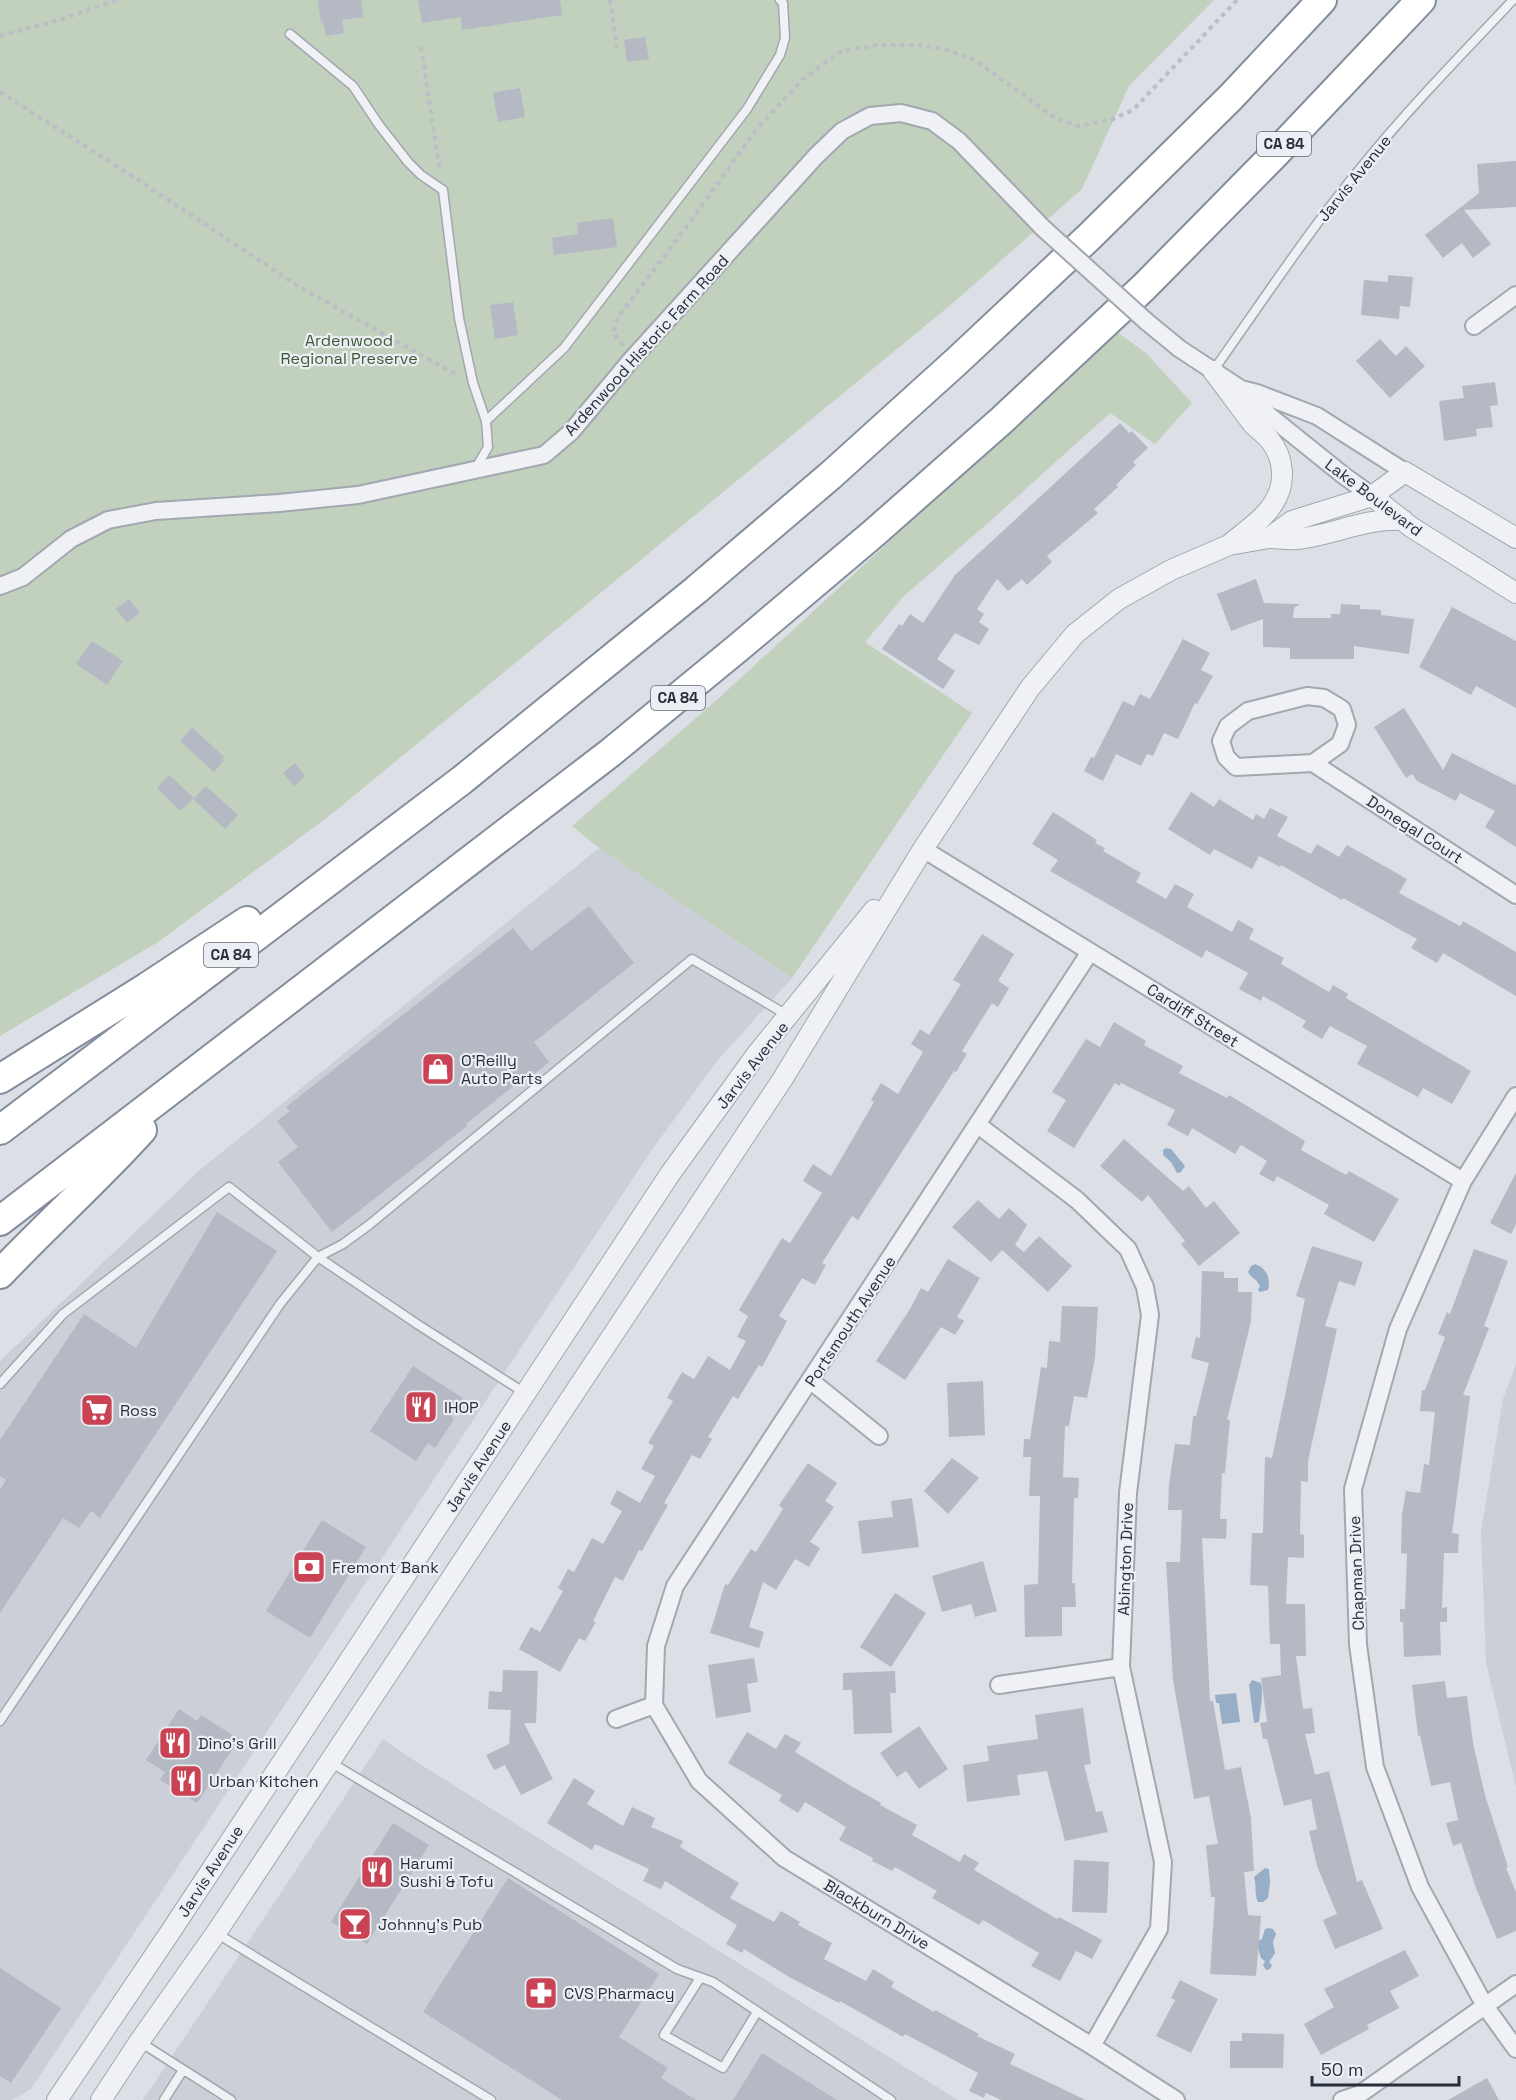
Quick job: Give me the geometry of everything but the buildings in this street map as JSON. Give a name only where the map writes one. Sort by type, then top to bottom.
[{"type":"highway","name":"CA 84","points":[[0,1130],[462,780],[565,694],[696,590],[831,475],[948,369],[1131,196],[1231,97],[1322,0]]},
{"type":"highway","name":"CA 84","points":[[0,1221],[610,753],[874,533],[1002,420],[1144,287],[1275,154],[1421,0]]},
{"type":"highway","points":[[0,1079],[147,987],[462,780]]},
{"type":"highway","points":[[0,1274],[103,1173],[187,1079]]},
{"type":"street","name":"Ardenwood Historic Farm Road","points":[[0,586],[23,577],[71,539],[108,520],[156,511],[358,495],[544,455],[571,432],[631,360],[816,156],[842,131],[870,116],[901,113],[932,121],[959,141],[1043,228],[1147,322]]},
{"type":"street","points":[[1474,326],[1516,295]]},
{"type":"street","name":"Lake Boulevard","points":[[1147,322],[1180,349],[1241,389],[1256,405],[1403,520],[1516,593]]},
{"type":"street","points":[[1213,371],[1254,426],[1276,448],[1282,468],[1282,478],[1274,502],[1266,513],[1229,545]]},
{"type":"street","name":"Lake Boulevard","points":[[1241,389],[1317,416],[1516,538]]},
{"type":"street","name":"Jarvis Avenue","points":[[101,2100],[216,1933],[782,1080],[923,849],[1030,688],[1075,634],[1119,599],[1171,570],[1229,545],[1269,538],[1292,521],[1343,507],[1372,496],[1405,472]]},
{"type":"street","points":[[1269,538],[1297,539],[1385,519],[1403,520]]},
{"type":"street","points":[[1308,696],[1324,698],[1342,709],[1347,725],[1340,744],[1313,763],[1236,767],[1226,757],[1221,741],[1228,726],[1248,711],[1308,696]]},
{"type":"street","name":"Donegal Court","points":[[1313,763],[1516,894]]},
{"type":"street","name":"Jarvis Avenue","points":[[57,2100],[670,1174],[756,1055],[923,849]]},
{"type":"street","name":"Cardiff Street","points":[[923,849],[1463,1181]]},
{"type":"street","name":"Portsmouth Avenue","points":[[654,1705],[656,1646],[675,1586],[1090,952]]},
{"type":"street","name":"Chapman Drive","points":[[1516,1096],[1463,1181],[1398,1329],[1353,1489],[1358,1645],[1375,1767],[1420,1887],[1485,2006],[1516,2049]]},
{"type":"street","name":"Abington Drive","points":[[978,1125],[1077,1200],[1128,1249],[1145,1287],[1150,1315],[1128,1493],[1121,1667],[1163,1862],[1160,1929],[1092,2046]]},
{"type":"street","points":[[811,1381],[879,1436]]},
{"type":"street","points":[[999,1685],[1121,1667]]},
{"type":"street","points":[[616,1719],[654,1705]]},
{"type":"street","name":"Blackburn Drive","points":[[654,1705],[699,1781],[784,1858],[1092,2046],[1176,2100]]},
{"type":"street","points":[[1342,2100],[1360,2094],[1516,1984]]},
{"type":"lane","points":[[486,421],[564,348],[747,109],[780,55],[785,38],[783,3],[780,0]]},
{"type":"lane","name":"Jarvis Avenue","points":[[1213,371],[1363,165],[1419,100],[1513,0]]},
{"type":"lane","points":[[290,34],[353,86],[378,125],[402,155],[421,175],[443,190],[459,318],[473,383],[486,421],[488,447],[476,469]]},
{"type":"lane","points":[[0,1721],[275,1312],[318,1257],[343,1244],[369,1225],[692,960],[789,1016]]},
{"type":"lane","points":[[0,1384],[63,1314],[229,1187],[318,1257],[525,1393]]},
{"type":"lane","points":[[330,1762],[677,1969],[713,1982],[891,2100]]},
{"type":"lane","points":[[216,1933],[491,2100]]},
{"type":"lane","points":[[700,1978],[664,2036],[723,2068],[757,2012]]},
{"type":"lane","points":[[139,2042],[231,2100]]},
{"type":"lane","points":[[164,2100],[183,2070]]},
{"type":"path","points":[[0,36],[117,0]]},
{"type":"path","points":[[610,0],[617,48]]},
{"type":"path","points":[[422,47],[443,190]]},
{"type":"path","points":[[0,92],[301,288],[436,365],[473,383]]},
{"type":"shaded area","points":[[599,848],[792,978],[718,1060],[651,1151],[31,2089],[12,2100],[0,2100],[0,1361],[201,1169]]},
{"type":"shaded area","points":[[1516,1364],[1516,1787],[1486,1663],[1481,1531],[1503,1399]]},
{"type":"shaded area","points":[[383,1739],[415,1761],[958,2100],[143,2100]]},
{"type":"green space","name":"Ardenwood Regional Preserve","points":[[0,0],[1214,0],[1129,86],[1082,189],[953,303],[328,817],[158,942],[0,1036]]},
{"type":"green space","points":[[1117,332],[1146,353],[1192,403],[1155,444],[1110,413],[904,596],[865,642],[972,713],[792,978],[599,848],[572,826],[720,697]]},
{"type":"water","points":[[1171,1149],[1185,1166],[1181,1172],[1177,1173],[1171,1162],[1163,1155],[1163,1150]]},
{"type":"water","points":[[1255,1264],[1263,1268],[1267,1274],[1268,1290],[1260,1292],[1259,1284],[1248,1272]]},
{"type":"water","points":[[1252,1680],[1261,1683],[1262,1693],[1259,1722],[1254,1723],[1249,1685]]},
{"type":"water","points":[[1236,1693],[1240,1722],[1222,1724],[1219,1703],[1216,1703],[1215,1695]]},
{"type":"water","points":[[1265,1868],[1269,1869],[1268,1898],[1263,1902],[1258,1902],[1254,1877]]},
{"type":"water","points":[[1265,1929],[1273,1929],[1276,1934],[1273,1942],[1275,1953],[1269,1962],[1272,1965],[1270,1969],[1266,1970],[1263,1965],[1265,1961],[1261,1958],[1256,1942],[1262,1939]]},
{"type":"place","name":"O'Reilly Auto Parts","points":[[438,1069]]},
{"type":"place","name":"IHOP","points":[[421,1407]]},
{"type":"place","name":"Ross","points":[[97,1410]]},
{"type":"place","name":"Fremont Bank","points":[[309,1567]]},
{"type":"place","name":"Dino's Grill","points":[[175,1743]]},
{"type":"place","name":"Urban Kitchen","points":[[186,1781]]},
{"type":"place","name":"Harumi Sushi & Tofu","points":[[377,1872]]},
{"type":"place","name":"Johnny's Pub","points":[[355,1924]]},
{"type":"place","name":"CVS Pharmacy","points":[[541,1993]]}]
